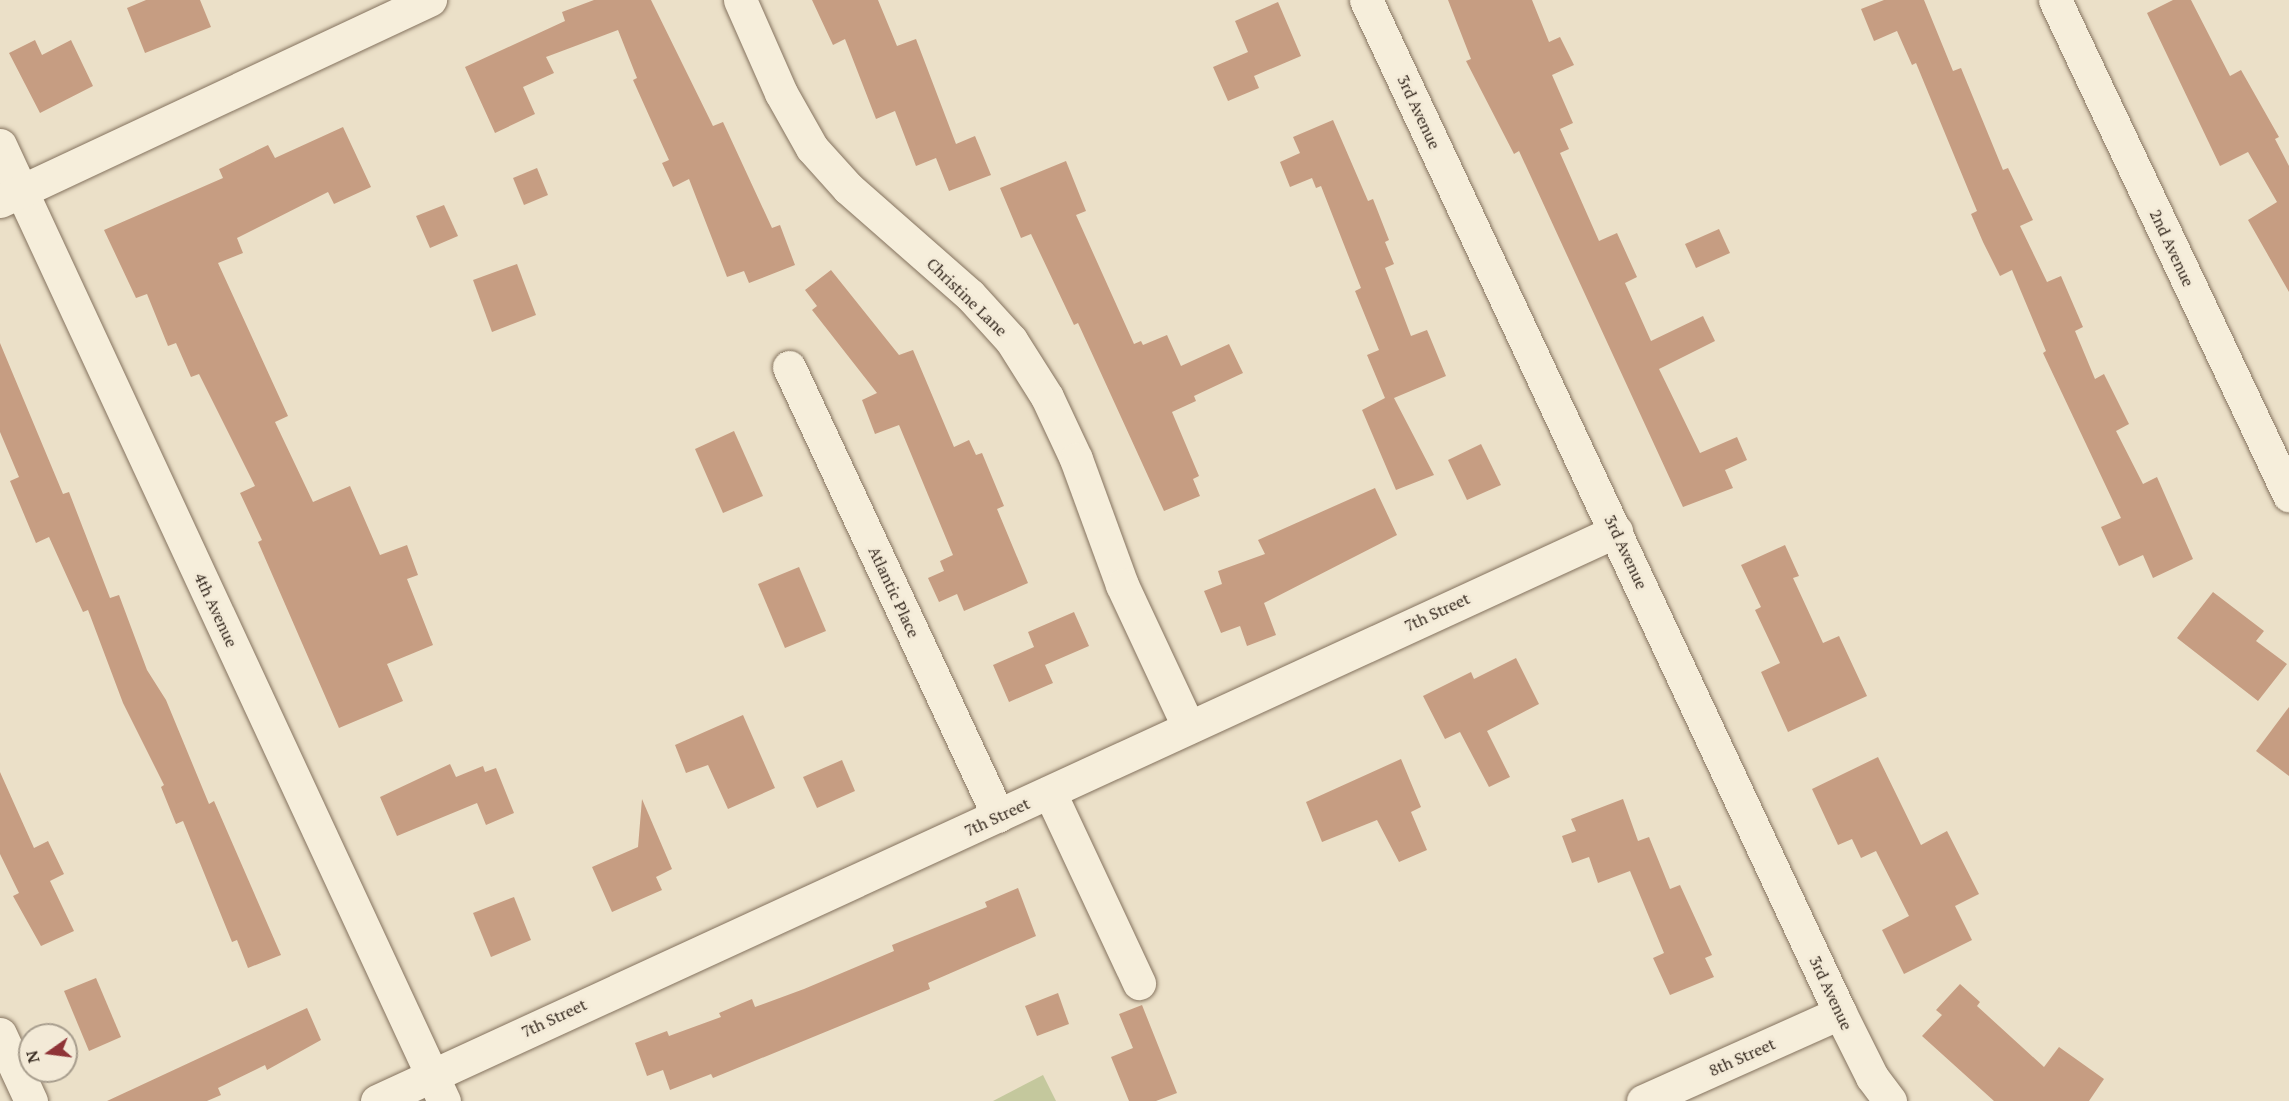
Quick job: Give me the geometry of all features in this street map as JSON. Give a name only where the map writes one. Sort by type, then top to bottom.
[{"type":"street","points":[[11,196],[430,0]]},
{"type":"street","name":"Christine Lane","points":[[740,0],[781,93],[812,148],[848,188],[970,295],[1011,340],[1047,397],[1076,459],[1122,585],[1188,726]]},
{"type":"street","name":"3rd Avenue","points":[[1366,0],[1840,1013],[1872,1077],[1890,1101]]},
{"type":"street","name":"2nd Avenue","points":[[2055,0],[2289,495]]},
{"type":"street","name":"4th Avenue","points":[[0,145],[11,196],[438,1088]]},
{"type":"street","name":"Atlantic Place","points":[[789,367],[998,816]]},
{"type":"street","name":"7th Street","points":[[377,1101],[438,1088],[1188,726],[1616,531]]},
{"type":"street","points":[[1050,793],[1139,983]]},
{"type":"street","name":"8th Street","points":[[1643,1101],[1840,1013]]},
{"type":"street","points":[[0,1034],[31,1101]]},
{"type":"green space","points":[[1043,1075],[1056,1101],[993,1101]]},
{"type":"building","points":[[146,0],[200,0],[211,27],[145,53],[127,8]]},
{"type":"building","points":[[594,0],[651,0],[713,126],[723,122],[772,228],[780,225],[795,265],[749,283],[744,271],[727,277],[689,179],[673,187],[662,163],[669,160],[633,80],[637,78],[618,30],[546,57],[554,73],[523,87],[535,114],[495,133],[465,67],[565,21],[562,12]]},
{"type":"building","points":[[812,0],[878,0],[897,46],[916,39],[956,144],[975,136],[991,175],[949,191],[936,158],[916,166],[895,111],[876,119],[845,39],[833,45]]},
{"type":"building","points":[[1448,0],[1532,0],[1549,42],[1560,37],[1574,65],[1552,75],[1573,123],[1560,129],[1569,149],[1560,153],[1599,241],[1617,233],[1637,277],[1625,283],[1651,341],[1703,316],[1715,341],[1659,369],[1700,453],[1737,437],[1747,460],[1725,470],[1733,488],[1683,507],[1519,151],[1514,154],[1466,61],[1471,59]]},
{"type":"building","points":[[1884,0],[1924,0],[1953,71],[1961,68],[2003,170],[2008,168],[2033,220],[2020,226],[2047,282],[2061,276],[2083,327],[2075,331],[2095,379],[2104,374],[2129,424],[2116,431],[2143,484],[2157,477],[2193,559],[2153,578],[2143,555],[2119,566],[2101,527],[2121,518],[2043,353],[2046,351],[2012,270],[2000,276],[1983,242],[1971,214],[1977,211],[1916,63],[1912,65],[1897,31],[1874,41],[1861,9]]},
{"type":"building","points":[[2173,0],[2191,0],[2230,76],[2241,70],[2279,137],[2275,139],[2289,166],[2289,292],[2248,220],[2277,202],[2248,152],[2220,166],[2147,13]]},
{"type":"building","points":[[1278,2],[1301,56],[1254,76],[1259,88],[1228,101],[1213,67],[1248,52],[1235,21]]},
{"type":"building","points":[[35,40],[42,55],[71,40],[93,86],[40,113],[9,53]]},
{"type":"building","points":[[1333,120],[1368,201],[1373,199],[1389,240],[1385,242],[1394,264],[1385,268],[1411,336],[1427,330],[1446,376],[1394,398],[1434,475],[1396,490],[1362,410],[1385,398],[1367,355],[1379,350],[1355,291],[1361,288],[1321,186],[1316,188],[1312,178],[1290,187],[1280,162],[1300,153],[1293,137]]},
{"type":"building","points":[[343,127],[371,187],[334,204],[328,192],[237,238],[243,253],[218,263],[288,416],[275,422],[313,502],[350,486],[380,555],[407,545],[418,575],[407,579],[433,645],[387,664],[403,701],[339,728],[258,542],[262,540],[240,493],[255,486],[199,374],[191,377],[176,343],[168,346],[147,294],[136,298],[104,230],[223,178],[219,169],[268,145],[275,158]]},
{"type":"building","points":[[1066,161],[1086,211],[1076,215],[1134,344],[1141,341],[1143,345],[1167,335],[1181,366],[1229,344],[1243,373],[1194,396],[1196,401],[1172,412],[1199,476],[1193,479],[1200,496],[1164,511],[1078,323],[1074,325],[1031,234],[1021,238],[1000,188]]},
{"type":"building","points":[[537,168],[548,195],[524,205],[513,178]]},
{"type":"building","points":[[444,205],[458,236],[430,248],[416,216]]},
{"type":"building","points":[[1719,229],[1730,253],[1696,268],[1685,244]]},
{"type":"building","points":[[517,264],[536,315],[492,332],[473,280]]},
{"type":"building","points":[[831,270],[899,355],[913,350],[954,447],[969,440],[976,455],[982,453],[1004,506],[997,509],[1028,583],[964,611],[957,594],[939,602],[928,578],[944,571],[940,561],[953,555],[899,425],[875,434],[862,400],[877,393],[812,310],[817,306],[805,290]]},
{"type":"building","points":[[0,343],[63,494],[69,492],[110,598],[119,595],[147,670],[166,700],[209,804],[214,801],[281,955],[248,968],[237,940],[232,942],[183,821],[176,824],[161,787],[164,785],[123,703],[88,610],[83,612],[49,537],[36,543],[10,481],[19,477],[0,432]]},
{"type":"building","points":[[734,431],[763,496],[723,513],[695,449]]},
{"type":"building","points":[[1481,444],[1501,485],[1467,500],[1448,460]]},
{"type":"building","points":[[1375,488],[1397,535],[1264,603],[1276,635],[1247,646],[1240,626],[1221,633],[1204,591],[1222,584],[1218,571],[1265,554],[1258,540]]},
{"type":"building","points":[[1785,545],[1799,576],[1793,578],[1823,643],[1839,636],[1867,696],[1788,732],[1761,672],[1780,663],[1755,610],[1761,607],[1741,565]]},
{"type":"building","points":[[799,567],[826,631],[785,648],[758,584]]},
{"type":"building","points":[[2213,592],[2264,631],[2256,641],[2287,664],[2258,701],[2177,638]]},
{"type":"building","points":[[1074,612],[1089,646],[1045,665],[1053,683],[1009,702],[993,665],[1034,647],[1028,632]]},
{"type":"building","points":[[1516,658],[1539,704],[1487,731],[1510,777],[1489,787],[1460,732],[1445,739],[1423,696],[1471,672],[1474,679]]},
{"type":"building","points":[[2289,707],[2289,776],[2256,751]]},
{"type":"building","points":[[743,715],[775,788],[728,809],[708,765],[686,773],[675,745]]},
{"type":"building","points":[[1878,757],[1921,845],[1947,831],[1979,894],[1955,906],[1972,940],[1904,974],[1882,930],[1909,916],[1876,851],[1861,858],[1852,839],[1838,845],[1812,789]]},
{"type":"building","points":[[1401,759],[1421,807],[1411,812],[1427,850],[1399,862],[1377,820],[1322,842],[1306,802]]},
{"type":"building","points":[[842,760],[855,791],[817,808],[803,777]]},
{"type":"building","points":[[450,764],[456,777],[483,766],[485,772],[496,768],[514,813],[486,825],[477,803],[397,836],[380,797]]},
{"type":"building","points":[[0,772],[34,848],[48,841],[64,874],[50,881],[74,931],[41,946],[13,896],[19,893],[0,854]]},
{"type":"building","points":[[642,799],[672,869],[656,877],[662,890],[612,912],[592,867],[638,847]]},
{"type":"building","points":[[1623,799],[1638,841],[1649,837],[1670,889],[1680,885],[1712,955],[1705,958],[1714,977],[1670,995],[1653,958],[1664,953],[1630,871],[1598,883],[1589,857],[1572,863],[1562,836],[1576,831],[1571,819]]},
{"type":"building","points":[[1018,888],[1036,936],[928,983],[930,989],[713,1078],[711,1074],[670,1090],[663,1070],[647,1076],[635,1043],[667,1031],[669,1036],[721,1017],[719,1013],[752,999],[755,1007],[804,989],[894,951],[892,945],[987,907],[985,902]]},
{"type":"building","points":[[514,897],[531,940],[491,957],[473,913]]},
{"type":"building","points":[[96,978],[121,1037],[89,1051],[64,991]]},
{"type":"building","points":[[1960,984],[1980,1002],[1977,1006],[2044,1067],[2059,1047],[2104,1079],[2089,1101],[1994,1101],[1922,1036],[1942,1015],[1936,1010]]},
{"type":"building","points":[[1058,993],[1069,1024],[1037,1036],[1025,1006]]},
{"type":"building","points":[[1142,1005],[1177,1093],[1156,1101],[1129,1101],[1111,1057],[1133,1048],[1119,1014]]},
{"type":"building","points":[[307,1008],[321,1040],[267,1070],[265,1065],[218,1088],[221,1095],[207,1101],[107,1101]]}]
